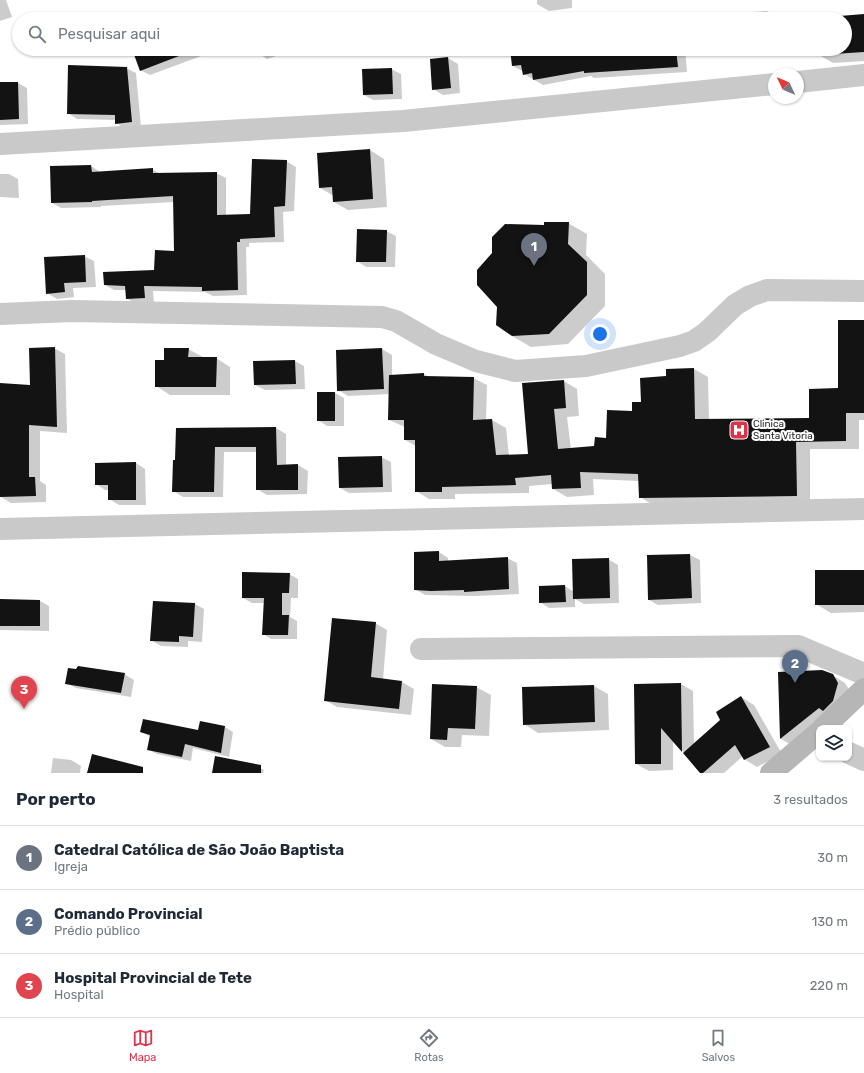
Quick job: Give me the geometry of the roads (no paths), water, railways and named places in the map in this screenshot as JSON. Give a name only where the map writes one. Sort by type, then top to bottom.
[{"type":"street","points":[[804,81],[864,75]]},
{"type":"street","points":[[0,144],[403,121],[768,85]]},
{"type":"street","points":[[0,314],[72,311],[382,317],[396,321],[436,344],[476,361],[515,371],[586,366],[680,346],[694,341],[707,332],[735,305],[750,296],[767,290],[864,291]]},
{"type":"street","points":[[0,529],[864,509]]},
{"type":"street","points":[[421,649],[798,646],[864,674]]},
{"type":"street","points":[[828,725],[864,688]]},
{"type":"street","points":[[771,773],[816,736]]},
{"type":"street","points":[[852,754],[864,760]]},
{"type":"place","name":"Catedral Católica de São João Baptista","points":[[534,266]]},
{"type":"place","name":"Clinica Santa Vitoria","points":[[739,430]]},
{"type":"place","name":"Comando Provincial","points":[[795,683]]},
{"type":"place","name":"Hospital Provincial de Tete","points":[[24,709]]}]
